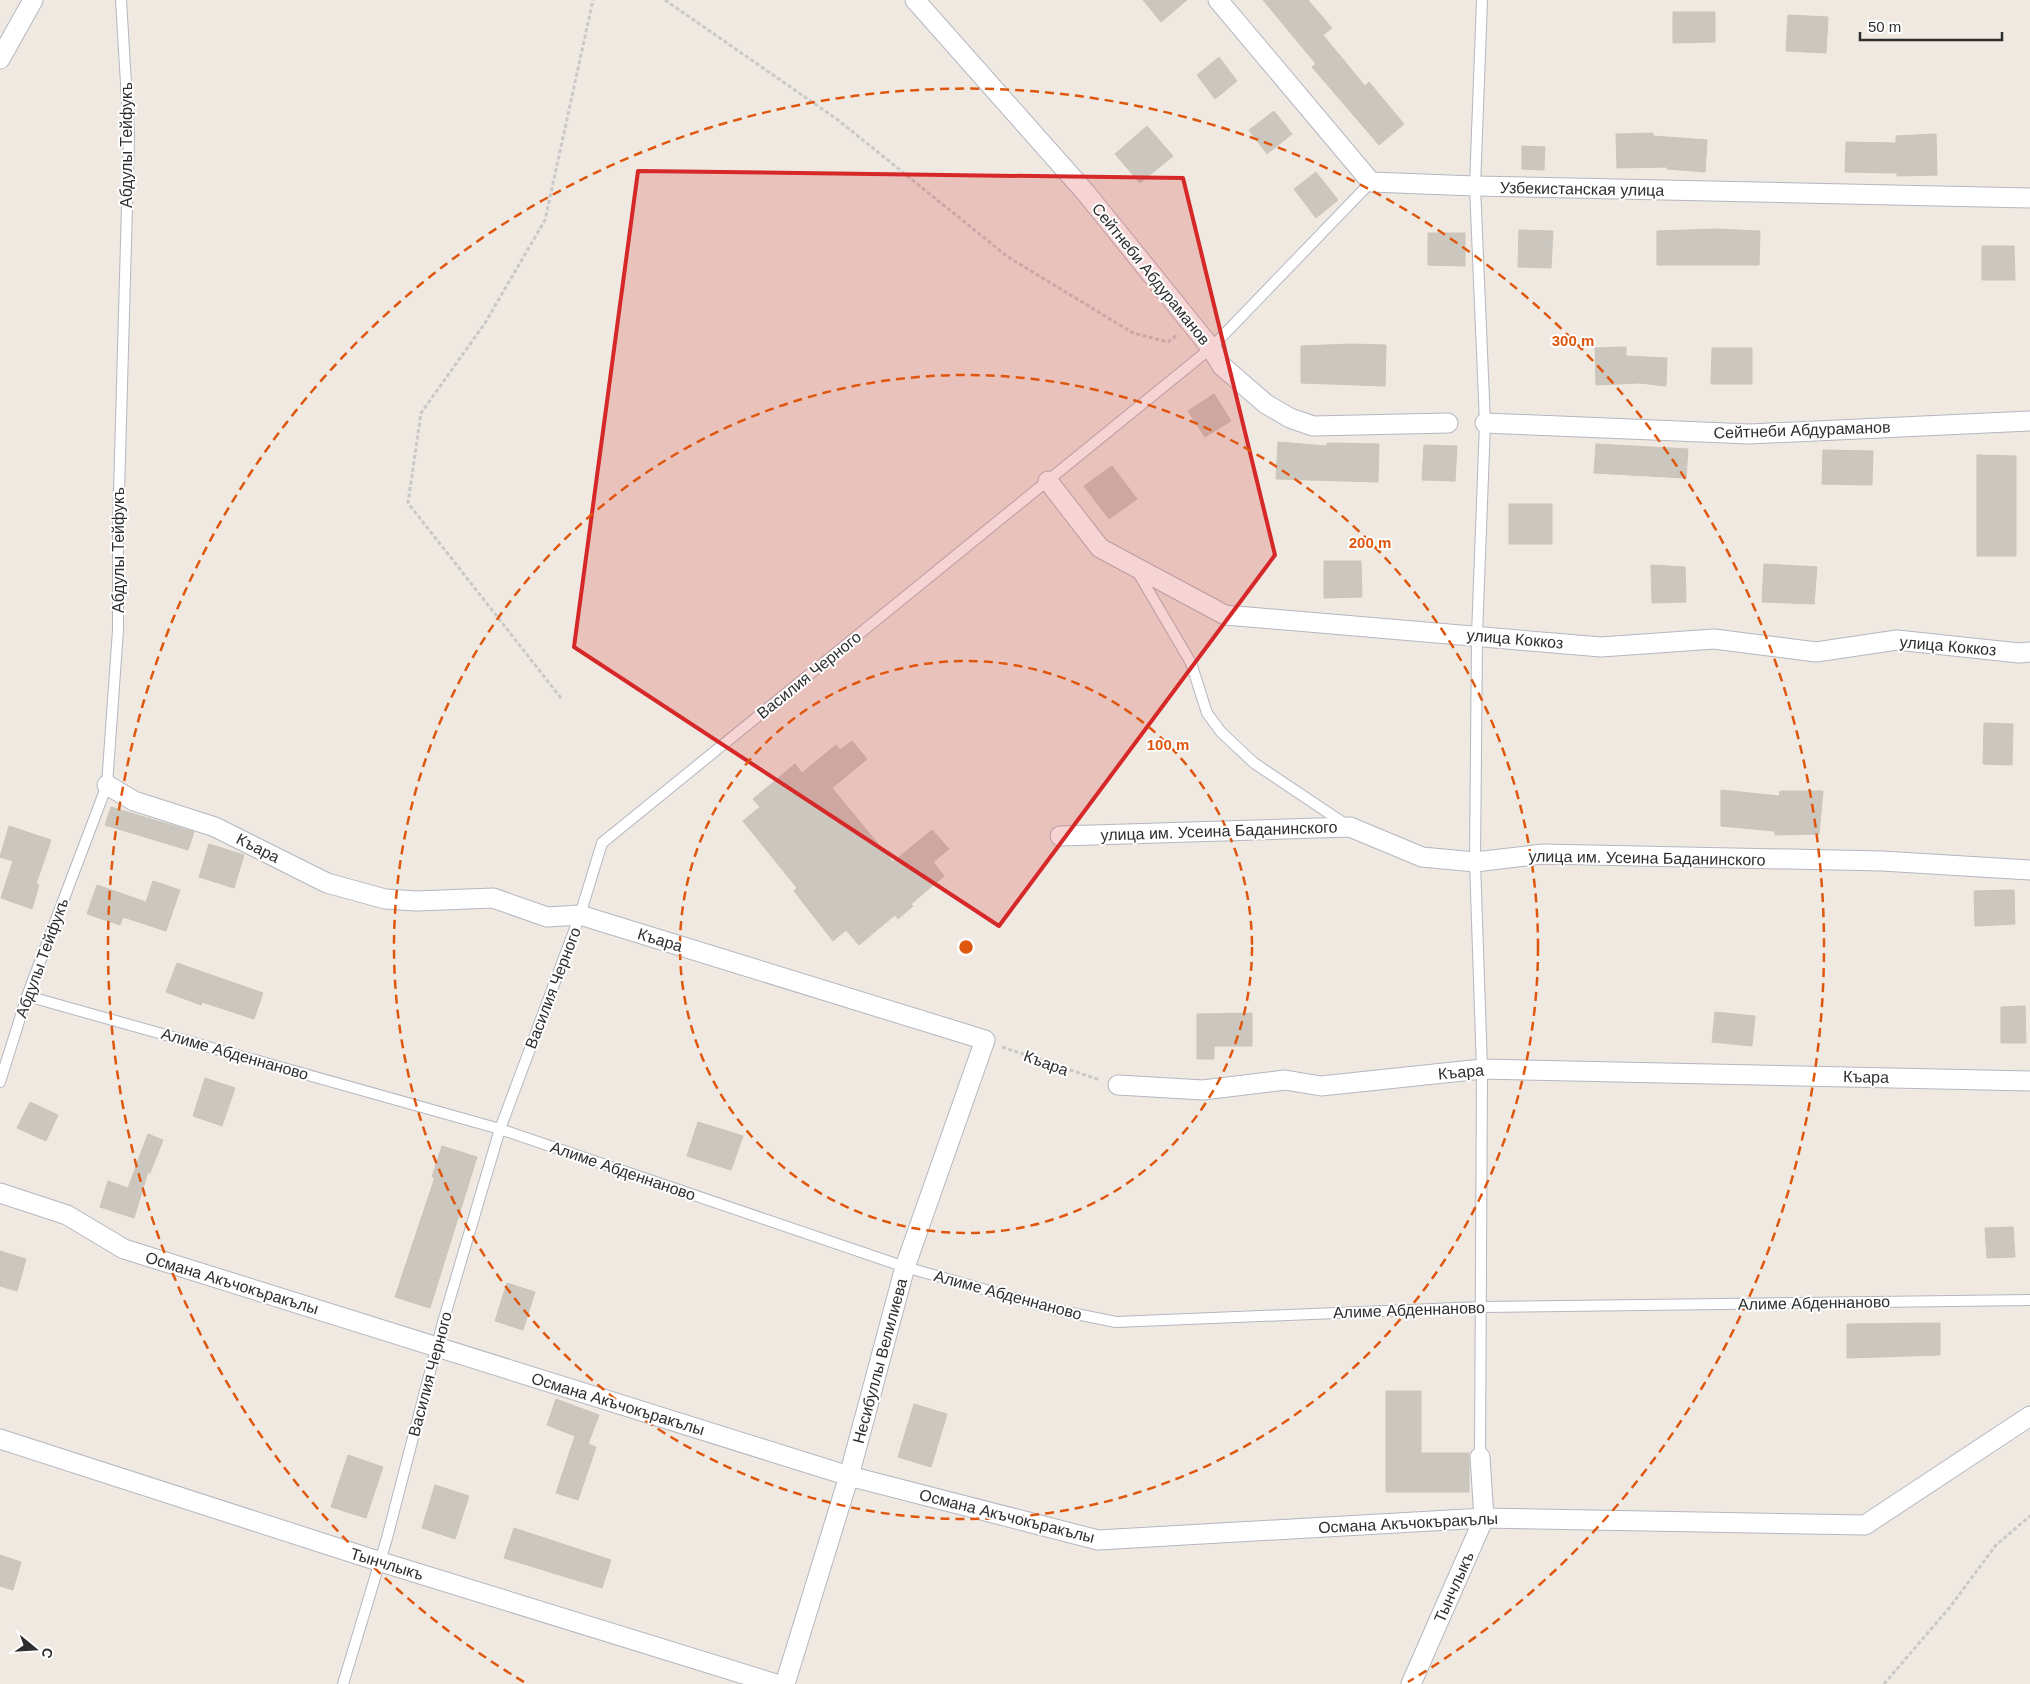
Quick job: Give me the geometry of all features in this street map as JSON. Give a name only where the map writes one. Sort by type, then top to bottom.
[{"type":"street","points":[[0,59],[33,0]]},
{"type":"street","name":"Сейтнеби Абдураманов","points":[[915,0],[1086,193],[1211,348],[1222,366],[1266,404],[1290,418],[1313,426],[1448,423]]},
{"type":"street","points":[[1218,0],[1371,182]]},
{"type":"street","name":"Узбекистанская улица","points":[[1371,182],[2030,198]]},
{"type":"street","name":"Сейтнеби Абдураманов","points":[[1485,423],[1750,434],[2030,421]]},
{"type":"street","name":"улица Коккоз","points":[[1048,482],[1100,548],[1225,615],[1601,647],[1714,639],[1816,652],[1896,640],[2019,653],[2030,652]]},
{"type":"street","name":"Къара","points":[[107,785],[134,801],[215,827],[327,883],[385,899],[417,901],[493,898],[548,917],[580,915],[985,1040]]},
{"type":"street","name":"улица им. Усеина Баданинского","points":[[1060,836],[1350,827],[1422,857],[1474,862],[1543,854],[1882,861],[2030,870]]},
{"type":"street","name":"Несибуллы Велилиева","points":[[785,1684],[849,1476],[905,1267],[985,1040]]},
{"type":"street","name":"Къара","points":[[1118,1085],[1203,1090],[1285,1080],[1321,1086],[1482,1069],[2030,1081]]},
{"type":"street","name":"Османа Акъчокъракълы","points":[[0,1192],[67,1216],[124,1249],[849,1476],[1098,1540],[1484,1518],[1865,1525],[2030,1416]]},
{"type":"street","name":"Тынчлыкъ","points":[[0,1439],[378,1562],[776,1684]]},
{"type":"street","name":"Тынчлыкъ","points":[[1411,1684],[1484,1518],[1480,1457]]},
{"type":"lane","name":"Абдулы Тейфукъ","points":[[0,1082],[27,996],[107,785],[118,630],[118,528],[128,134],[121,0]]},
{"type":"lane","points":[[1480,1457],[1482,1069],[1474,862],[1477,635],[1485,423],[1475,186],[1482,0]]},
{"type":"lane","name":"Василия Черного","points":[[343,1684],[386,1538],[436,1347],[500,1129],[580,915],[602,843],[1211,348],[1371,182]]},
{"type":"lane","points":[[1134,566],[1191,663],[1207,713],[1221,732],[1254,763],[1350,827]]},
{"type":"lane","name":"Алиме Абденнаново","points":[[27,996],[500,1129],[905,1267],[1062,1311],[1116,1322],[1481,1308],[2030,1300]]},
{"type":"path","points":[[560,698],[408,502],[421,413],[485,323],[545,220],[593,0]]},
{"type":"path","points":[[665,0],[838,120],[1008,257],[1133,333],[1168,342],[1192,325]]},
{"type":"path","name":"Къара","points":[[985,1040],[1077,1074],[1118,1085]]},
{"type":"path","points":[[1884,1684],[1950,1607],[1996,1545],[2030,1516]]},
{"type":"highlighted area","points":[[638,171],[1183,178],[1275,555],[999,926],[574,647]]},
{"type":"building","points":[[1143,0],[1187,0],[1161,22]]},
{"type":"building","points":[[1263,0],[1308,0],[1332,28],[1323,35],[1365,86],[1369,82],[1404,124],[1379,145],[1312,67],[1316,64]]},
{"type":"building","points":[[1673,12],[1715,12],[1715,42],[1673,43]]},
{"type":"building","points":[[1788,15],[1828,17],[1826,53],[1786,51]]},
{"type":"building","points":[[1219,57],[1237,81],[1215,99],[1197,75]]},
{"type":"building","points":[[1274,111],[1292,134],[1267,154],[1249,130]]},
{"type":"building","points":[[1147,126],[1173,156],[1140,183],[1115,154]]},
{"type":"building","points":[[1653,133],[1653,136],[1707,140],[1705,172],[1667,169],[1667,167],[1617,168],[1616,134]]},
{"type":"building","points":[[1936,134],[1937,175],[1897,176],[1897,173],[1845,172],[1846,142],[1896,143],[1896,136]]},
{"type":"building","points":[[1522,146],[1545,147],[1544,170],[1522,169]]},
{"type":"building","points":[[1316,172],[1338,200],[1316,218],[1294,189]]},
{"type":"building","points":[[1716,229],[1760,231],[1759,265],[1657,265],[1657,231]]},
{"type":"building","points":[[1519,230],[1553,231],[1551,268],[1518,267]]},
{"type":"building","points":[[1428,233],[1465,233],[1465,266],[1428,265]]},
{"type":"building","points":[[1982,246],[2014,246],[2015,280],[1982,280]]},
{"type":"building","points":[[1386,345],[1385,386],[1301,383],[1301,346]]},
{"type":"building","points":[[1626,347],[1626,356],[1667,358],[1666,386],[1640,383],[1596,385],[1595,348]]},
{"type":"building","points":[[1712,348],[1752,348],[1752,384],[1711,384]]},
{"type":"building","points":[[1214,394],[1231,421],[1205,437],[1188,411]]},
{"type":"building","points":[[1278,442],[1327,446],[1327,443],[1379,444],[1378,482],[1276,479]]},
{"type":"building","points":[[1596,444],[1688,449],[1686,478],[1594,473]]},
{"type":"building","points":[[1424,445],[1457,446],[1455,481],[1422,480]]},
{"type":"building","points":[[1823,450],[1873,451],[1872,485],[1822,484]]},
{"type":"building","points":[[1977,455],[2016,456],[2016,556],[1977,556]]},
{"type":"building","points":[[1112,466],[1137,499],[1109,519],[1084,486]]},
{"type":"building","points":[[1509,504],[1552,504],[1552,544],[1509,544]]},
{"type":"building","points":[[1324,561],[1361,561],[1362,597],[1324,598]]},
{"type":"building","points":[[1764,564],[1817,567],[1814,604],[1762,602]]},
{"type":"building","points":[[1651,565],[1685,567],[1686,602],[1652,603]]},
{"type":"building","points":[[1984,723],[2013,724],[2012,765],[1983,764]]},
{"type":"building","points":[[852,741],[867,759],[832,788],[893,862],[932,830],[949,849],[933,862],[944,876],[911,904],[913,906],[898,919],[895,915],[859,945],[846,930],[833,941],[794,891],[797,888],[743,821],[760,807],[753,799],[795,764],[802,773],[836,745],[840,750]]},
{"type":"building","points":[[1721,790],[1779,796],[1780,791],[1823,791],[1819,834],[1775,835],[1775,831],[1721,826]]},
{"type":"building","points":[[111,807],[194,832],[188,850],[105,825]]},
{"type":"building","points":[[9,826],[51,840],[36,884],[39,885],[32,909],[1,898],[13,861],[0,857]]},
{"type":"building","points":[[209,844],[244,855],[234,888],[199,877]]},
{"type":"building","points":[[153,881],[180,890],[166,931],[123,917],[120,925],[87,914],[97,885],[146,902]]},
{"type":"building","points":[[2014,890],[2015,924],[1975,926],[1974,891]]},
{"type":"building","points":[[177,963],[263,993],[254,1019],[202,1002],[201,1005],[166,992]]},
{"type":"building","points":[[2025,1006],[2026,1043],[2001,1043],[2001,1007]]},
{"type":"building","points":[[1715,1012],[1755,1016],[1752,1046],[1712,1042]]},
{"type":"building","points":[[1252,1013],[1252,1046],[1214,1046],[1214,1059],[1197,1059],[1197,1014]]},
{"type":"building","points":[[205,1078],[235,1088],[222,1126],[193,1116]]},
{"type":"building","points":[[30,1102],[58,1115],[46,1141],[17,1128]]},
{"type":"building","points":[[698,1122],[743,1136],[731,1170],[687,1156]]},
{"type":"building","points":[[148,1134],[163,1140],[150,1173],[148,1172],[134,1218],[100,1207],[108,1181],[128,1188]]},
{"type":"building","points":[[442,1146],[477,1157],[430,1308],[395,1297],[435,1177],[432,1177]]},
{"type":"building","points":[[2013,1227],[2015,1257],[1987,1258],[1985,1228]]},
{"type":"building","points":[[0,1251],[26,1259],[17,1291],[0,1286]]},
{"type":"building","points":[[507,1283],[535,1292],[523,1330],[495,1321]]},
{"type":"building","points":[[1940,1323],[1940,1355],[1847,1358],[1847,1324]]},
{"type":"building","points":[[1386,1391],[1421,1391],[1421,1453],[1469,1453],[1469,1492],[1386,1492]]},
{"type":"building","points":[[556,1399],[599,1415],[588,1444],[596,1447],[578,1500],[556,1493],[575,1436],[547,1425]]},
{"type":"building","points":[[914,1404],[947,1414],[931,1467],[898,1457]]},
{"type":"building","points":[[348,1455],[383,1467],[366,1518],[331,1507]]},
{"type":"building","points":[[435,1485],[469,1496],[455,1539],[422,1528]]},
{"type":"building","points":[[514,1528],[611,1560],[602,1588],[504,1558]]},
{"type":"building","points":[[0,1555],[21,1562],[13,1590],[0,1586]]}]
